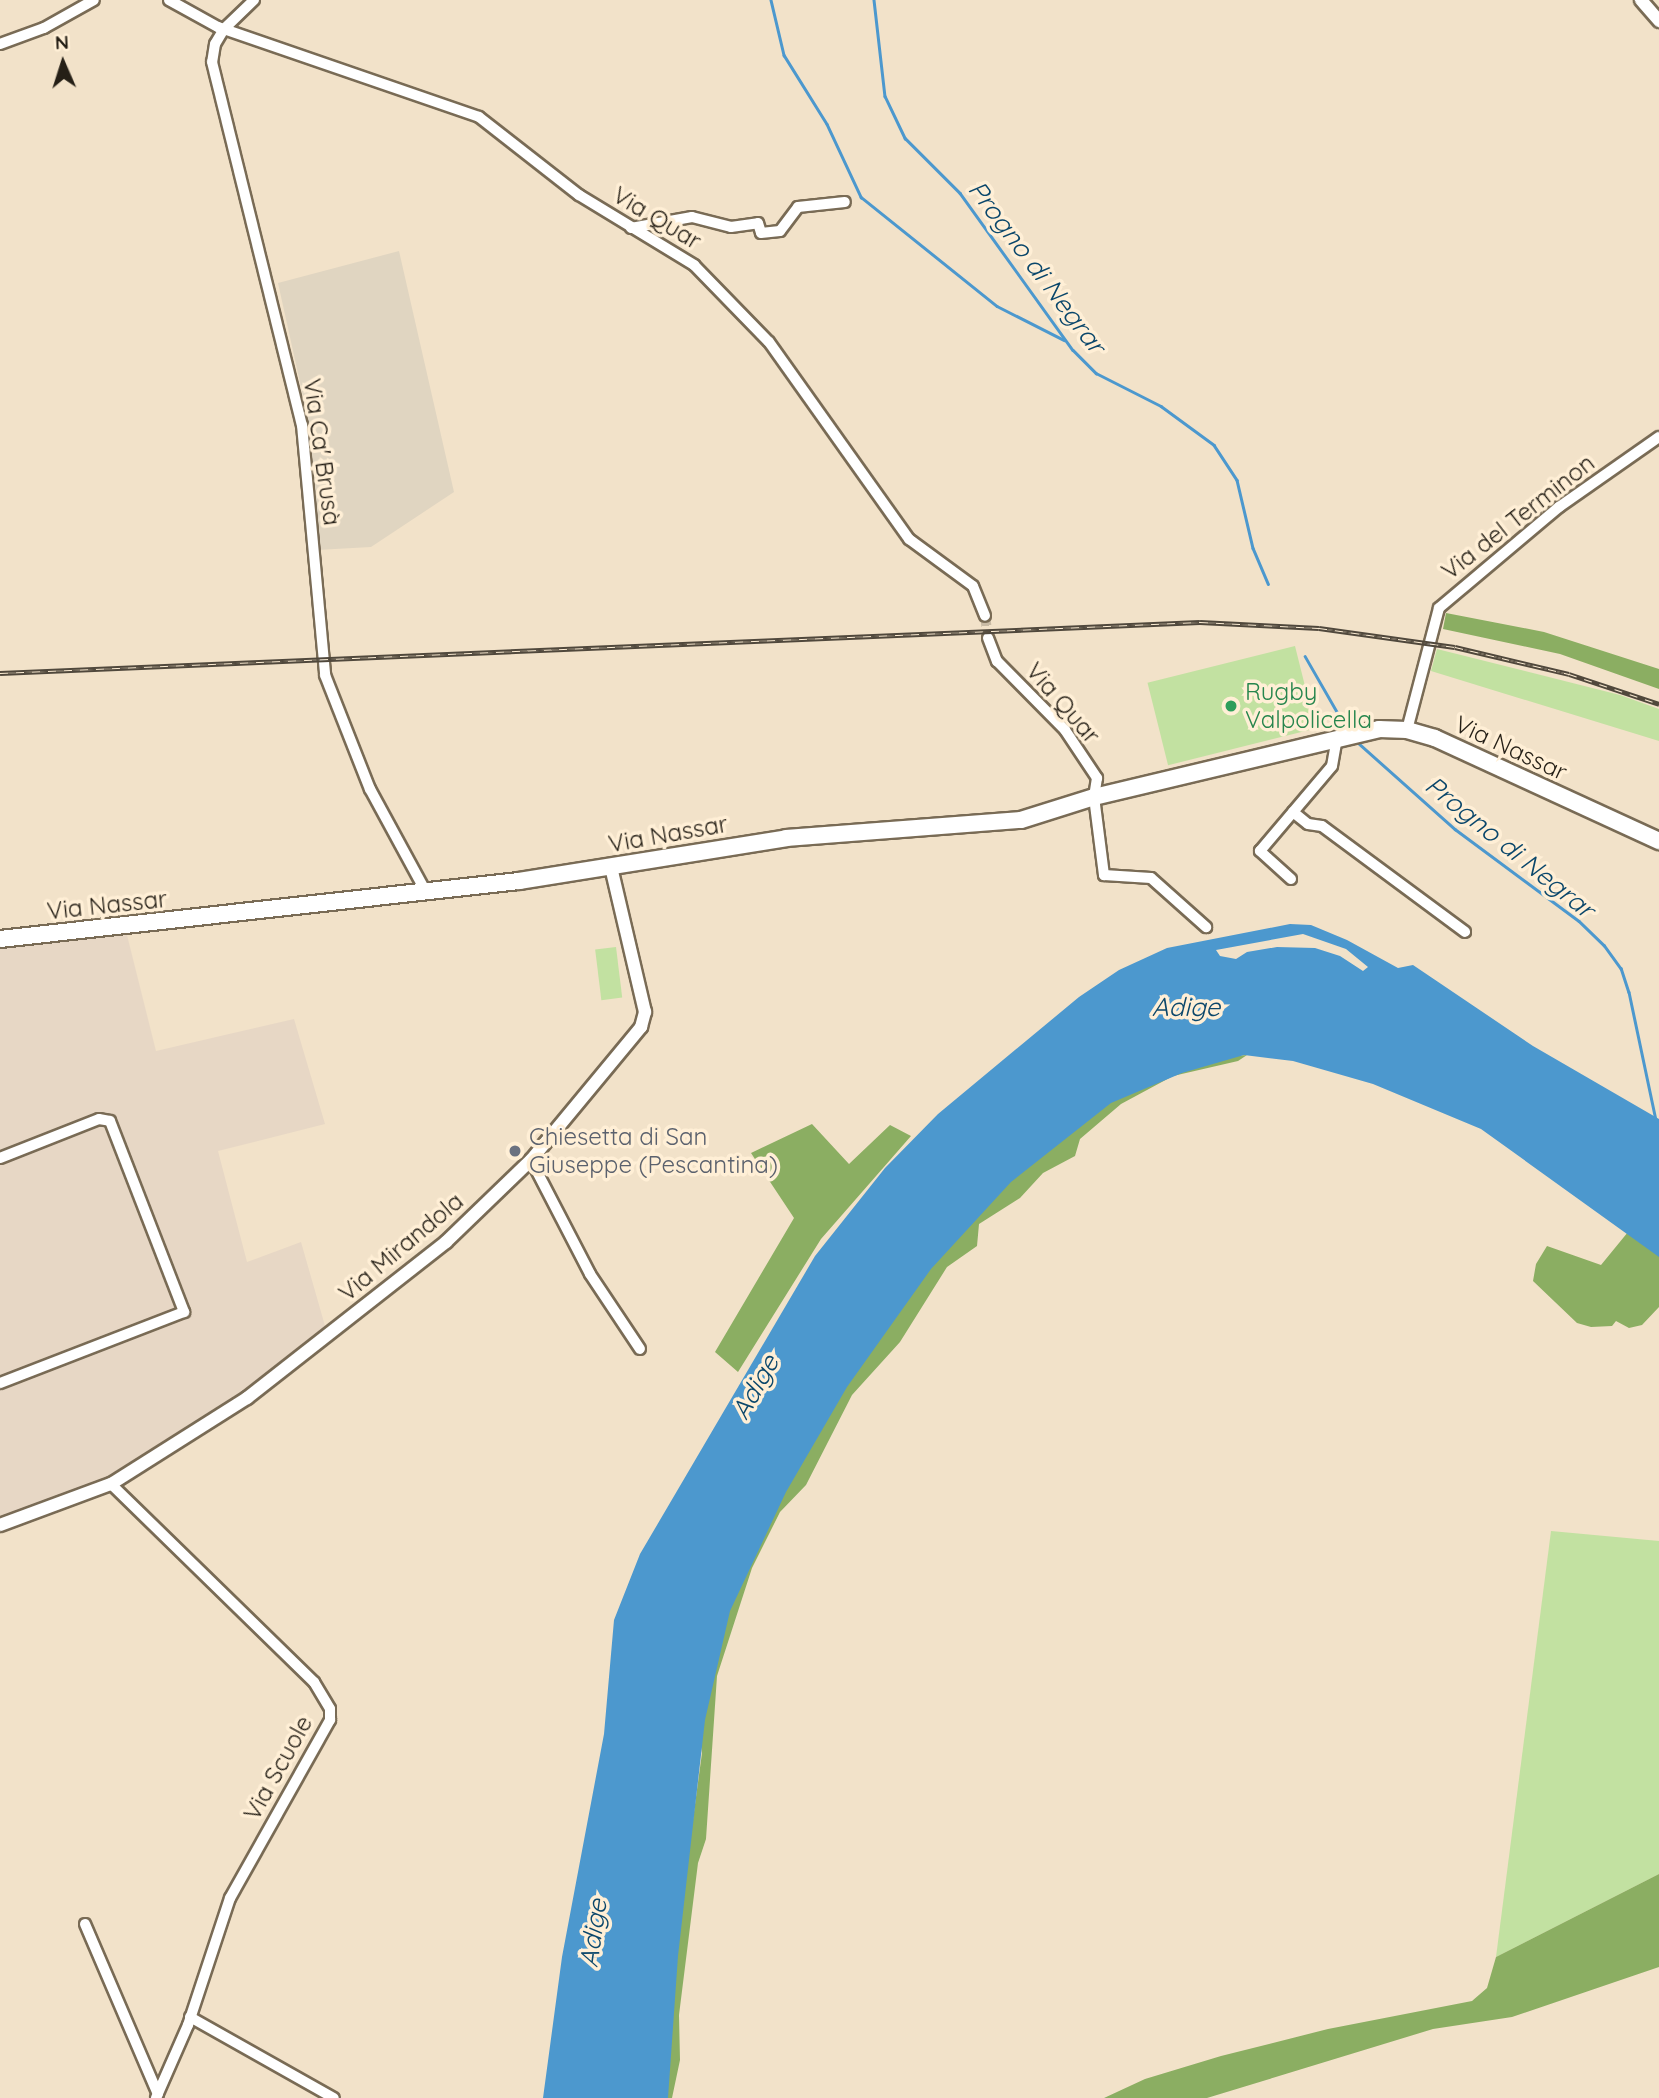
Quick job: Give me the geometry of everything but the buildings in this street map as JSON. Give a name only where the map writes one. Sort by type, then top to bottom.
[{"type":"main road","name":"Via Nassar","points":[[0,940],[426,892],[611,867],[786,838],[1021,820],[1094,797],[1368,730],[1408,730],[1434,738],[1659,841]]},
{"type":"street","points":[[0,44],[94,0]]},
{"type":"street","points":[[169,0],[224,29],[254,0]]},
{"type":"street","points":[[1641,0],[1659,21]]},
{"type":"street","name":"Via Quar","points":[[224,29],[479,117],[579,195],[694,264],[741,308],[909,539],[973,586],[985,616]]},
{"type":"street","name":"Via Ca' Brusà","points":[[224,29],[215,44],[212,62],[302,425],[325,675],[370,789],[426,892]]},
{"type":"street","points":[[631,228],[692,217],[731,227],[758,223],[761,233],[780,232],[798,207],[845,202]]},
{"type":"street","name":"Via del Terminon","points":[[1408,730],[1439,608],[1559,507],[1659,437]]},
{"type":"street","name":"Via Quar","points":[[988,638],[997,661],[1072,740],[1097,778],[1094,797],[1104,875],[1151,878],[1206,927]]},
{"type":"street","points":[[1291,879],[1260,851],[1332,766],[1341,736]]},
{"type":"street","points":[[1293,812],[1308,824],[1322,826],[1465,932]]},
{"type":"street","name":"Via Mirandola","points":[[0,1525],[111,1485],[247,1398],[446,1242],[531,1160],[641,1027],[645,1012],[611,867]]},
{"type":"street","points":[[0,1158],[99,1119],[110,1121],[184,1312],[0,1383]]},
{"type":"street","points":[[531,1160],[590,1274],[640,1349]]},
{"type":"street","name":"Via Scuole","points":[[111,1485],[314,1682],[330,1709],[330,1720],[230,1898],[190,2017],[157,2096]]},
{"type":"street","points":[[85,1924],[157,2096]]},
{"type":"street","points":[[190,2017],[334,2098]]},
{"type":"shaded area","points":[[399,251],[454,492],[371,547],[317,550],[305,405],[278,283]]},
{"type":"shaded area","points":[[127,935],[156,1051],[294,1019],[325,1124],[218,1151],[247,1262],[301,1242],[325,1326],[192,1432],[86,1493],[0,1524],[0,948]]},
{"type":"green space","points":[[1446,613],[1544,632],[1659,669],[1659,689],[1560,654],[1443,629]]},
{"type":"green space","name":"Rugby Valpolicella","points":[[1295,646],[1316,728],[1168,765],[1148,683]]},
{"type":"green space","points":[[1437,649],[1620,695],[1659,709],[1659,741],[1431,671]]},
{"type":"green space","points":[[616,947],[622,998],[601,1000],[595,950]]},
{"type":"green space","points":[[1247,1055],[1238,1061],[1173,1076],[1121,1104],[1080,1139],[1075,1156],[1043,1173],[1020,1198],[979,1224],[977,1246],[947,1267],[900,1342],[852,1395],[806,1485],[780,1512],[752,1568],[717,1676],[706,1839],[698,1863],[679,2015],[680,2060],[672,2098],[655,2098],[702,1753],[696,1711],[763,1505],[980,1193],[1168,1061]]},
{"type":"green space","points":[[812,1124],[849,1164],[890,1125],[911,1136],[821,1239],[738,1372],[715,1352],[794,1218],[751,1153]]},
{"type":"green space","points":[[1628,1232],[1659,1248],[1659,1307],[1642,1325],[1629,1328],[1616,1321],[1612,1326],[1591,1327],[1577,1323],[1533,1281],[1536,1264],[1547,1246],[1601,1265]]},
{"type":"green space","points":[[1551,1531],[1659,1541],[1659,1874],[1496,1957]]},
{"type":"green space","points":[[1659,1874],[1659,1967],[1512,2017],[1433,2029],[1207,2098],[1104,2098],[1145,2079],[1221,2056],[1328,2029],[1472,2001],[1487,1988],[1496,1957]]},
{"type":"water","name":"Adige","points":[[1290,924],[1311,925],[1347,940],[1398,968],[1413,965],[1533,1046],[1659,1119],[1659,1257],[1481,1129],[1373,1084],[1293,1061],[1244,1055],[1182,1073],[1111,1103],[1011,1182],[931,1269],[847,1387],[786,1492],[730,1611],[705,1720],[678,1956],[668,2098],[543,2098],[562,1957],[604,1734],[614,1620],[640,1554],[815,1256],[885,1168],[938,1114],[1079,997],[1119,970],[1167,948]],"holes":[[[1303,934],[1346,949],[1368,967],[1363,971],[1340,956],[1315,948],[1277,947],[1247,952],[1236,959],[1220,956],[1216,950]]]},
{"type":"waterway","points":[[771,0],[784,55],[827,124],[861,197],[997,306],[1064,340]]},
{"type":"waterway","name":"Progno di Negrar","points":[[874,0],[885,96],[905,138],[960,193],[1073,350],[1096,373],[1161,406],[1214,445],[1237,480],[1253,548],[1268,584]]},
{"type":"waterway","name":"Progno di Negrar","points":[[1305,656],[1347,729]]},
{"type":"waterway","name":"Progno di Negrar","points":[[1355,740],[1455,829],[1579,921],[1604,945],[1621,968],[1629,992],[1656,1120]]},
{"type":"tunnel","points":[[985,616],[988,638]]},
{"type":"railway","points":[[0,673],[1200,622],[1319,628],[1455,647],[1569,674],[1659,704]]},
{"type":"place","name":"Rugby Valpolicella","points":[[1231,706]]},
{"type":"place","name":"Chiesetta di San Giuseppe (Pescantina)","points":[[515,1151]]}]
